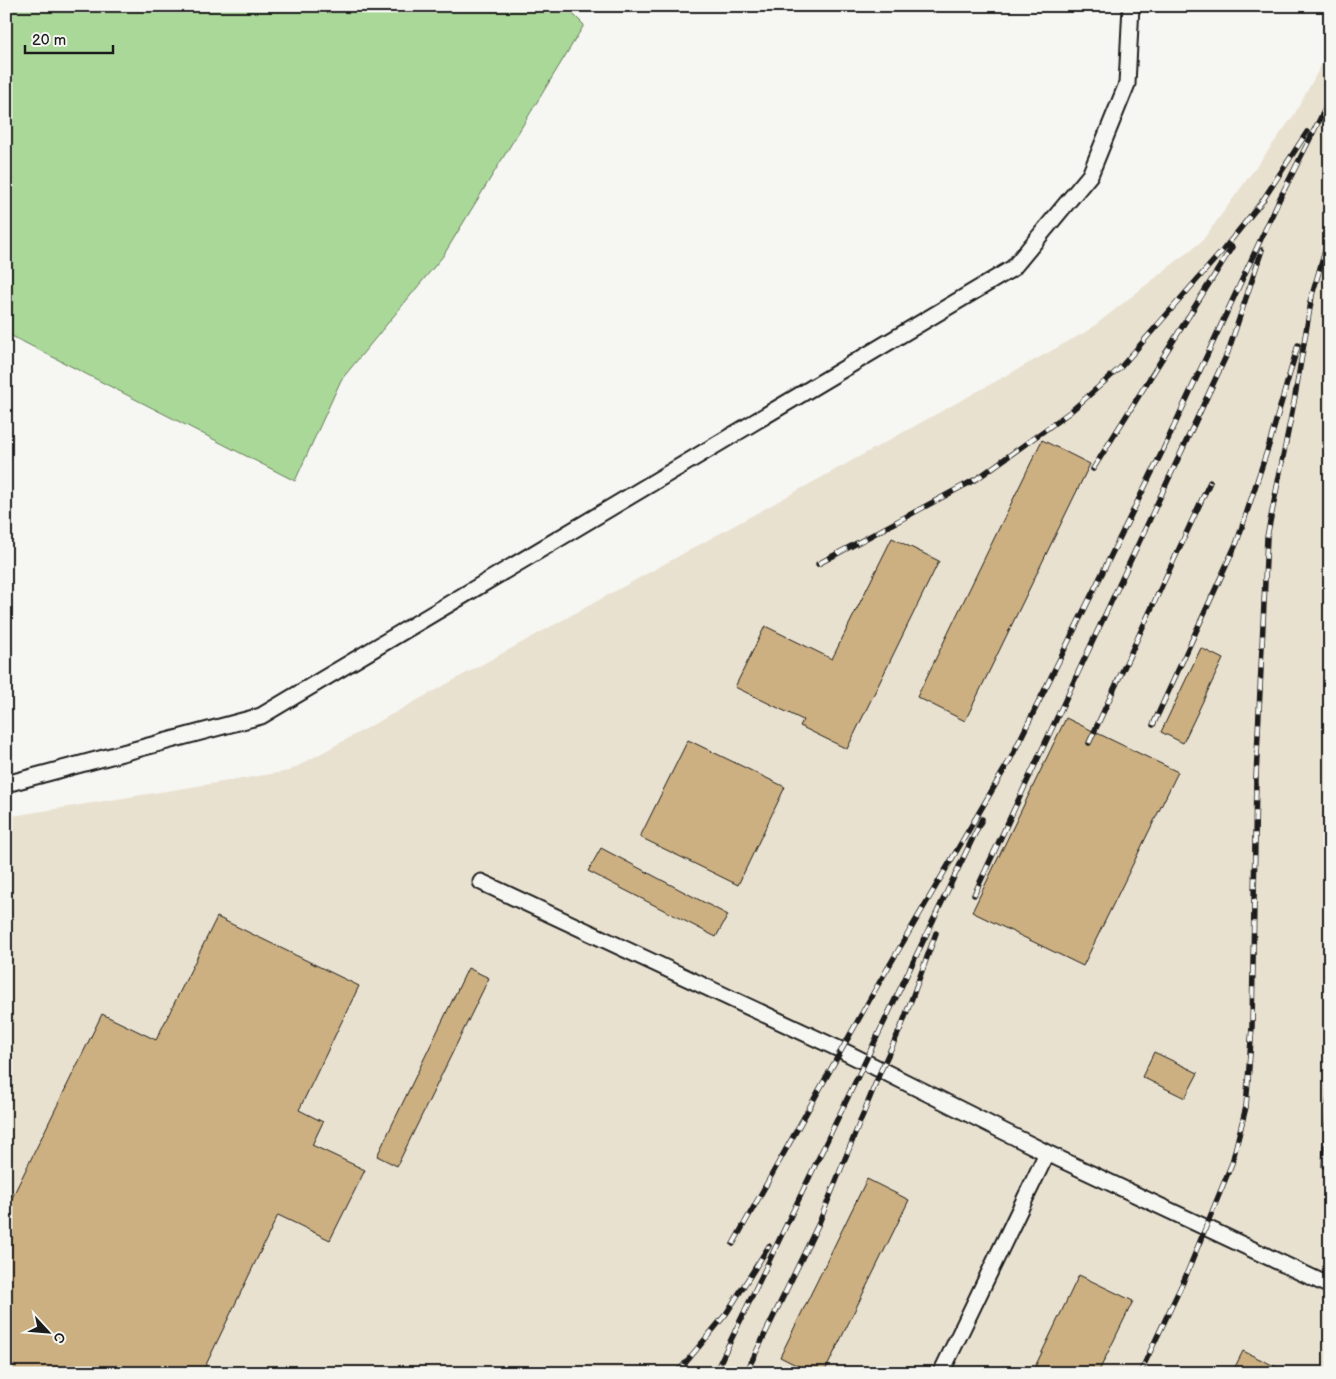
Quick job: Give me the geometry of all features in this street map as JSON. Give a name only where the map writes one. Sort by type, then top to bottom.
[{"type":"lane","points":[[6,784],[261,716],[1013,268],[1090,175],[1127,84],[1131,6]]},
{"type":"lane","points":[[481,882],[842,1050],[1047,1153],[1330,1286]]},
{"type":"lane","points":[[941,1373],[1047,1153]]},
{"type":"shaded area","points":[[1330,49],[1330,1373],[6,1373],[6,817],[289,771],[1089,330],[1202,241],[1294,115]]},
{"type":"green space","points":[[6,6],[565,6],[584,25],[443,256],[341,380],[295,481],[6,333]]},
{"type":"building","points":[[1042,440],[1090,464],[965,721],[917,697]]},
{"type":"building","points":[[892,538],[939,561],[847,749],[800,726],[803,720],[735,687],[765,626],[832,659]]},
{"type":"building","points":[[1201,648],[1223,659],[1183,743],[1161,732]]},
{"type":"building","points":[[1066,718],[1178,772],[1083,966],[972,912]]},
{"type":"building","points":[[688,740],[785,787],[738,885],[640,837]]},
{"type":"building","points":[[601,848],[728,915],[716,937],[588,871]]},
{"type":"building","points":[[217,917],[359,986],[299,1110],[323,1122],[312,1145],[365,1170],[330,1240],[278,1215],[202,1373],[6,1373],[6,1210],[102,1014],[156,1040]]},
{"type":"building","points":[[468,968],[489,978],[397,1166],[377,1156]]},
{"type":"building","points":[[1154,1052],[1198,1073],[1185,1098],[1142,1077]]},
{"type":"building","points":[[867,1179],[909,1200],[824,1373],[812,1373],[780,1357]]},
{"type":"building","points":[[1079,1275],[1133,1301],[1098,1373],[1032,1373]]},
{"type":"building","points":[[1243,1351],[1289,1373],[1232,1373]]},
{"type":"railway","points":[[733,1244],[875,990],[1011,758],[1163,450],[1279,200],[1330,99]]},
{"type":"railway","points":[[1261,203],[1307,132]]},
{"type":"railway","points":[[818,564],[978,478],[1070,412],[1120,368],[1223,250],[1264,199]]},
{"type":"railway","points":[[1310,302],[1330,234]]},
{"type":"railway","points":[[1093,469],[1232,247]]},
{"type":"railway","points":[[974,895],[1228,352],[1262,250]]},
{"type":"railway","points":[[1140,1373],[1185,1278],[1232,1163],[1246,1107],[1252,1027],[1256,778],[1267,537],[1294,402],[1312,296]]},
{"type":"railway","points":[[1153,725],[1237,542],[1269,445],[1298,345]]},
{"type":"railway","points":[[1089,743],[1210,482]]},
{"type":"railway","points":[[715,1373],[982,819]]},
{"type":"railway","points":[[746,1373],[819,1223],[881,1070],[902,1025],[936,933]]},
{"type":"railway","points":[[1324,1166],[1330,1079]]},
{"type":"railway","points":[[677,1373],[726,1314],[769,1246]]}]
